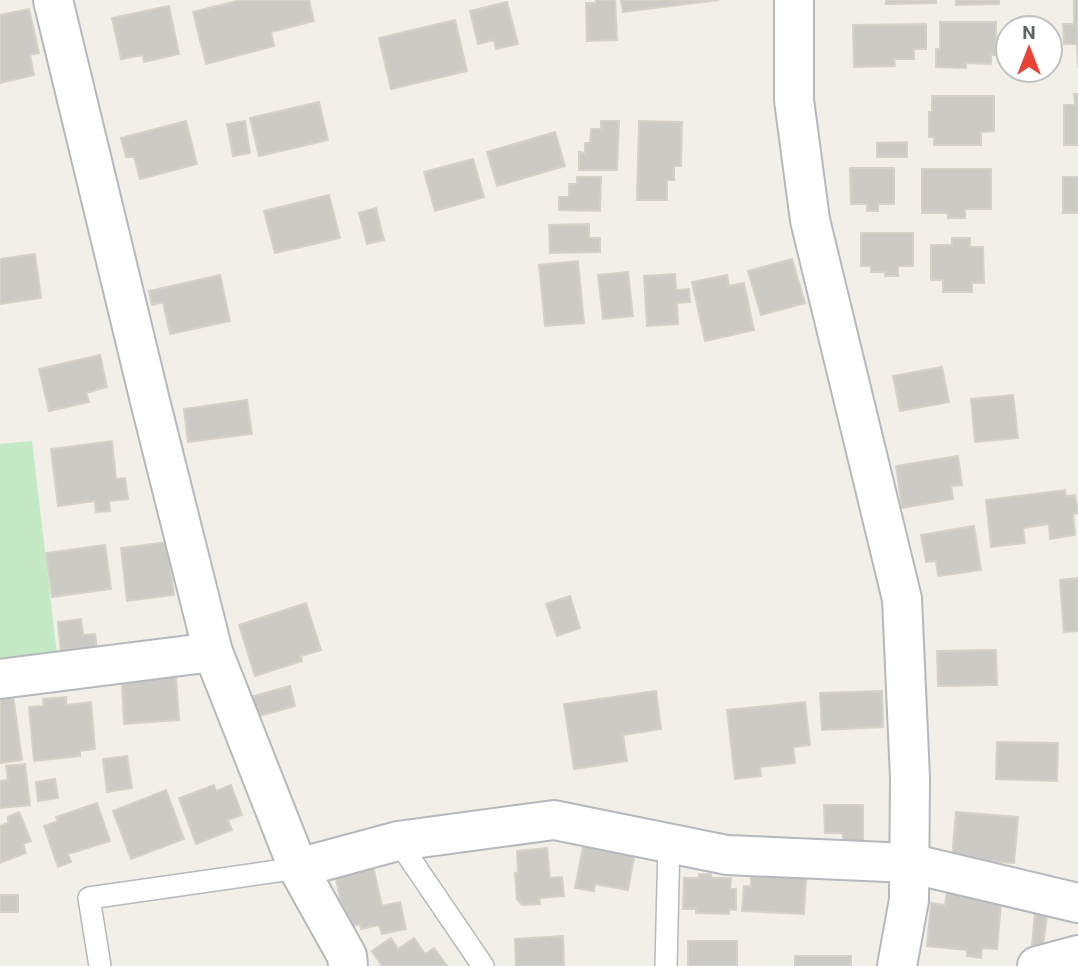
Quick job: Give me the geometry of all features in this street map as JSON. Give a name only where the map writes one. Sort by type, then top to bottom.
[{"type":"street","points":[[52,0],[213,652],[298,867],[347,956],[348,966]]},
{"type":"street","points":[[794,0],[794,100],[810,220],[902,599],[910,778],[909,900],[897,966]]},
{"type":"street","points":[[0,678],[213,652]]},
{"type":"street","points":[[298,867],[398,841],[554,820],[727,855],[909,863],[1078,903]]},
{"type":"street","points":[[1037,966],[1078,955]]},
{"type":"lane","points":[[398,841],[483,966]]},
{"type":"lane","points":[[666,966],[669,842]]},
{"type":"lane","points":[[100,966],[89,898],[298,867]]},
{"type":"green space","points":[[32,441],[58,663],[0,671],[0,444]]},
{"type":"building","points":[[240,0],[309,0],[314,21],[271,32],[274,46],[206,64],[193,12]]},
{"type":"building","points":[[596,0],[615,0],[617,40],[587,41],[586,3],[596,3]]},
{"type":"building","points":[[621,0],[719,0],[623,12]]},
{"type":"building","points":[[886,0],[936,0],[936,3],[886,4]]},
{"type":"building","points":[[956,0],[999,0],[999,4],[956,5]]},
{"type":"building","points":[[1074,0],[1078,0],[1078,67],[1077,44],[1064,44],[1064,24],[1074,24]]},
{"type":"building","points":[[507,2],[518,44],[496,49],[494,40],[478,44],[470,11]]},
{"type":"building","points":[[169,6],[179,54],[144,62],[143,55],[121,59],[112,18]]},
{"type":"building","points":[[29,9],[39,53],[30,55],[34,75],[0,83],[0,15]]},
{"type":"building","points":[[455,20],[467,71],[391,89],[379,38]]},
{"type":"building","points":[[940,22],[994,22],[994,55],[991,55],[991,64],[966,63],[966,68],[936,67],[936,49],[940,49]]},
{"type":"building","points":[[926,24],[926,49],[914,49],[914,59],[894,59],[895,66],[854,67],[853,25]]},
{"type":"building","points":[[1074,94],[1078,94],[1078,145],[1064,145],[1064,105],[1075,105]]},
{"type":"building","points":[[932,96],[994,96],[994,131],[981,132],[981,145],[934,145],[934,137],[929,137]]},
{"type":"building","points":[[319,102],[328,140],[259,156],[250,118]]},
{"type":"building","points":[[186,121],[197,164],[140,179],[134,157],[126,157],[121,138]]},
{"type":"building","points":[[245,121],[250,153],[233,156],[227,124]]},
{"type":"building","points":[[601,121],[619,121],[617,170],[579,170],[579,152],[585,153],[585,143],[590,143],[591,129],[601,129]]},
{"type":"building","points":[[639,121],[682,122],[681,166],[674,166],[674,180],[667,180],[667,200],[637,200]]},
{"type":"building","points":[[555,132],[565,166],[497,186],[487,152]]},
{"type":"building","points":[[907,142],[907,157],[877,157],[877,143]]},
{"type":"building","points":[[473,159],[484,197],[435,211],[424,172]]},
{"type":"building","points":[[850,168],[894,168],[894,204],[878,204],[878,211],[867,211],[867,204],[851,204]]},
{"type":"building","points":[[922,169],[991,169],[991,209],[965,209],[965,218],[948,218],[948,213],[922,213]]},
{"type":"building","points":[[577,177],[601,177],[600,211],[559,210],[559,197],[569,197],[569,184],[577,184]]},
{"type":"building","points":[[1063,177],[1078,177],[1078,213],[1063,213]]},
{"type":"building","points":[[329,195],[340,238],[275,253],[264,211]]},
{"type":"building","points":[[376,208],[384,240],[367,244],[359,213]]},
{"type":"building","points":[[589,224],[589,238],[600,238],[600,252],[550,253],[549,225]]},
{"type":"building","points":[[861,233],[913,233],[913,266],[898,266],[898,276],[885,276],[885,272],[871,272],[871,266],[861,266]]},
{"type":"building","points":[[952,238],[970,238],[970,247],[983,247],[984,283],[972,283],[972,292],[943,292],[943,280],[931,280],[931,245],[952,245]]},
{"type":"building","points":[[35,254],[41,298],[0,304],[0,259]]},
{"type":"building","points":[[792,259],[805,303],[761,315],[748,271]]},
{"type":"building","points":[[578,261],[584,323],[545,326],[539,265]]},
{"type":"building","points":[[628,272],[633,316],[603,319],[598,275]]},
{"type":"building","points":[[675,274],[676,290],[689,289],[690,302],[677,303],[678,324],[647,326],[644,276]]},
{"type":"building","points":[[220,275],[230,321],[170,334],[163,302],[152,305],[149,291]]},
{"type":"building","points":[[727,275],[729,286],[744,283],[754,330],[705,341],[692,282]]},
{"type":"building","points":[[100,355],[107,387],[86,393],[89,402],[49,411],[39,369]]},
{"type":"building","points":[[942,367],[949,402],[900,411],[893,376]]},
{"type":"building","points":[[1013,395],[1018,438],[975,442],[971,399]]},
{"type":"building","points":[[247,400],[252,434],[188,442],[184,409]]},
{"type":"building","points":[[112,441],[116,479],[125,478],[128,499],[109,501],[110,511],[96,512],[95,501],[58,506],[51,449]]},
{"type":"building","points":[[958,456],[962,485],[951,486],[953,499],[902,508],[896,466]]},
{"type":"building","points":[[1065,490],[1066,496],[1075,495],[1078,513],[1073,514],[1075,535],[1050,539],[1049,524],[1023,528],[1025,543],[991,547],[986,500]]},
{"type":"building","points":[[974,526],[981,570],[938,576],[936,561],[926,562],[921,535]]},
{"type":"building","points":[[167,542],[174,595],[127,601],[121,548]]},
{"type":"building","points":[[105,545],[111,589],[52,597],[46,553]]},
{"type":"building","points":[[1078,578],[1078,631],[1064,632],[1060,580]]},
{"type":"building","points":[[570,596],[580,628],[557,636],[546,604]]},
{"type":"building","points":[[306,603],[321,650],[301,656],[302,661],[255,676],[239,625]]},
{"type":"building","points":[[81,619],[83,635],[95,634],[97,650],[61,654],[58,622]]},
{"type":"building","points":[[996,650],[997,685],[938,686],[937,651]]},
{"type":"building","points":[[176,677],[179,720],[124,724],[122,681]]},
{"type":"building","points":[[290,686],[295,706],[256,717],[251,697]]},
{"type":"building","points":[[656,691],[661,729],[623,735],[627,761],[574,769],[564,704]]},
{"type":"building","points":[[882,691],[883,727],[822,730],[820,693]]},
{"type":"building","points":[[13,695],[22,760],[0,763],[0,697]]},
{"type":"building","points":[[66,697],[66,705],[91,702],[95,749],[80,751],[80,756],[34,761],[29,707],[44,706],[43,699]]},
{"type":"building","points":[[805,702],[810,745],[793,747],[795,763],[760,767],[761,776],[735,779],[727,710]]},
{"type":"building","points":[[997,742],[1058,743],[1057,781],[996,779]]},
{"type":"building","points":[[127,756],[132,788],[107,792],[103,759]]},
{"type":"building","points":[[25,764],[30,805],[0,808],[0,781],[8,780],[6,766]]},
{"type":"building","points":[[55,779],[58,798],[38,801],[36,782]]},
{"type":"building","points":[[214,785],[216,791],[231,785],[242,815],[228,820],[232,830],[196,844],[179,798]]},
{"type":"building","points":[[166,790],[184,839],[131,859],[113,811]]},
{"type":"building","points":[[97,803],[110,841],[68,854],[71,862],[58,867],[44,826],[58,821],[56,817]]},
{"type":"building","points":[[824,805],[863,805],[863,842],[843,843],[843,833],[825,833]]},
{"type":"building","points":[[19,812],[31,841],[23,844],[26,853],[0,863],[0,826],[8,823],[8,817]]},
{"type":"building","points":[[956,812],[1018,817],[1014,863],[952,859]]},
{"type":"building","points":[[584,842],[635,852],[628,890],[595,884],[594,891],[575,888]]},
{"type":"building","points":[[547,848],[550,878],[562,877],[564,896],[539,898],[540,904],[522,905],[517,899],[517,851]]},
{"type":"building","points":[[373,866],[382,906],[400,902],[406,929],[382,934],[379,925],[361,929],[360,924],[346,927],[335,874]]},
{"type":"building","points":[[699,874],[711,874],[711,878],[731,878],[730,889],[736,889],[736,910],[729,909],[729,914],[696,913],[696,909],[683,909],[684,878],[699,878]]},
{"type":"building","points":[[751,875],[806,878],[804,914],[742,911],[744,886],[751,887]]},
{"type":"building","points":[[947,891],[970,893],[976,900],[1001,903],[997,949],[982,948],[981,958],[967,956],[967,950],[927,946],[931,903],[945,905]]},
{"type":"building","points":[[0,895],[18,895],[18,912],[0,912]]},
{"type":"building","points":[[1035,914],[1047,915],[1043,946],[1032,945]]},
{"type":"building","points":[[563,936],[564,966],[516,966],[515,939]]},
{"type":"building","points":[[391,938],[398,949],[414,938],[425,954],[434,948],[447,966],[382,966],[372,951]]},
{"type":"building","points":[[688,941],[737,941],[737,966],[688,966]]},
{"type":"building","points":[[795,956],[851,956],[851,966],[795,966]]}]
